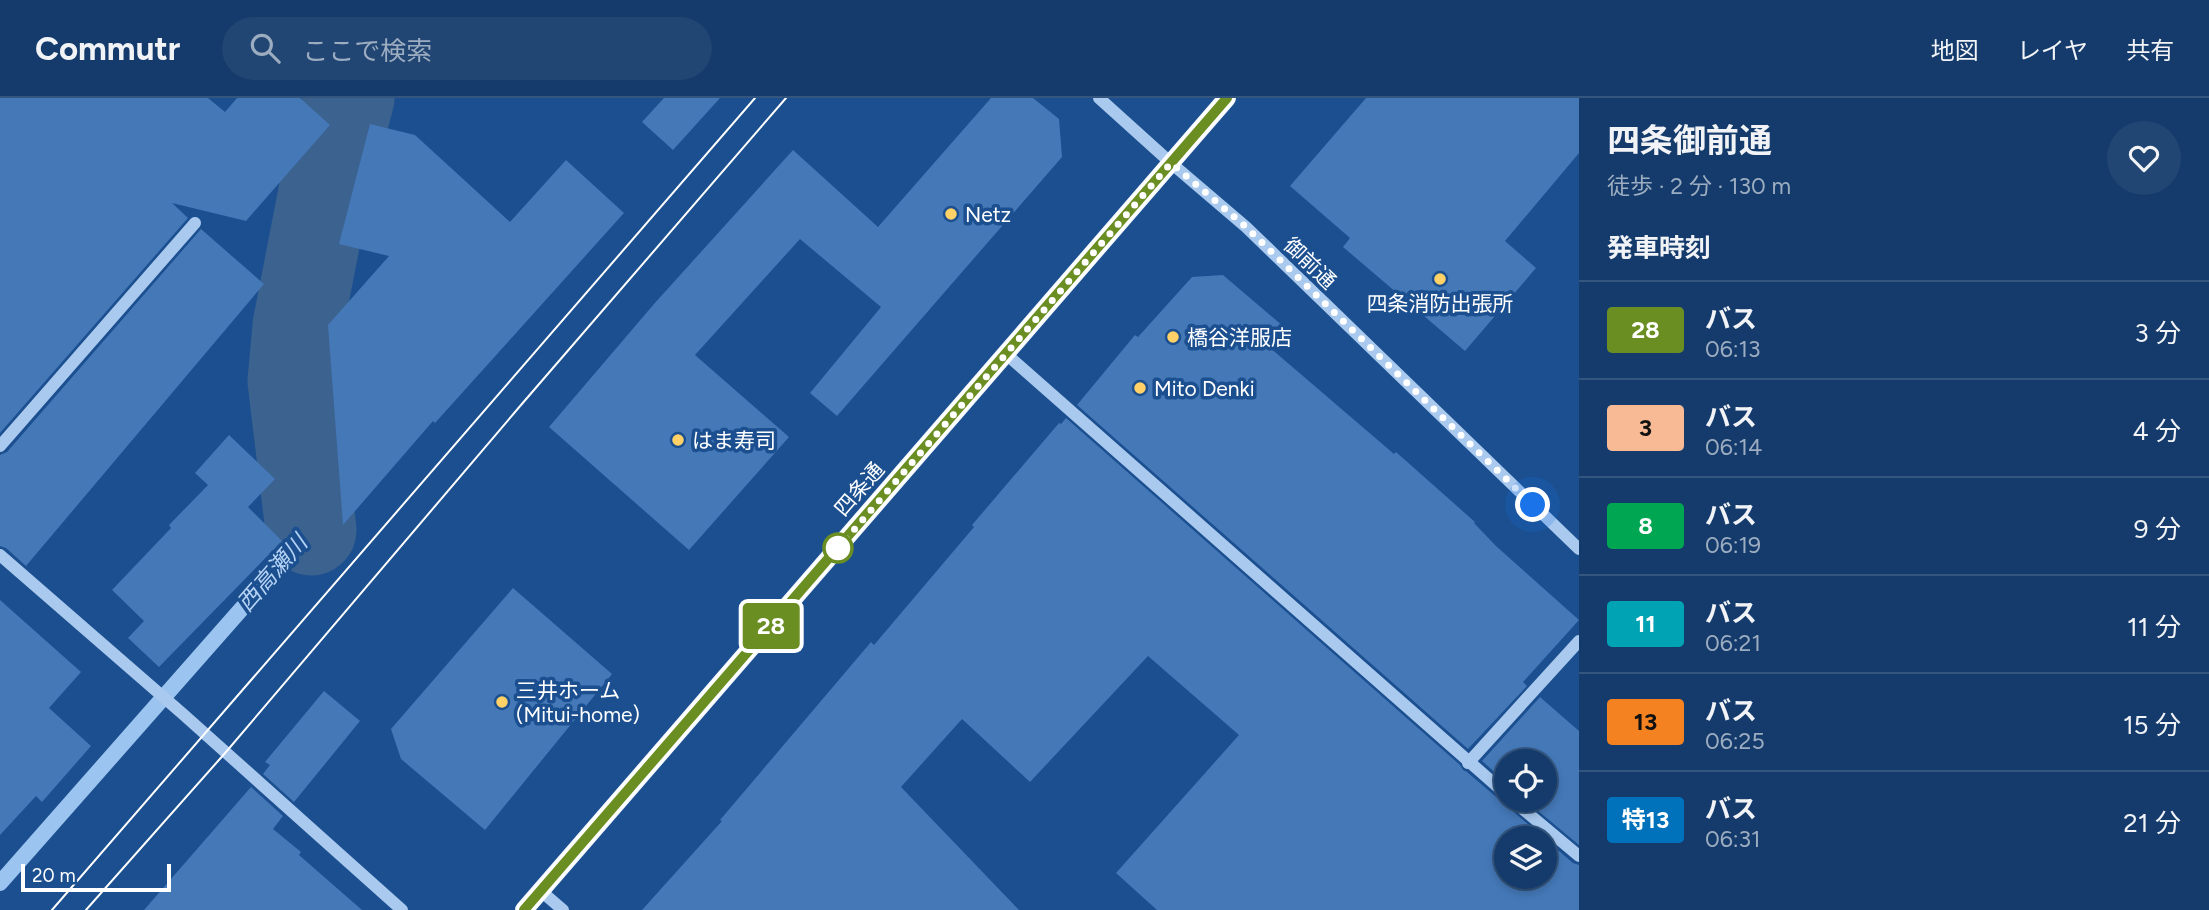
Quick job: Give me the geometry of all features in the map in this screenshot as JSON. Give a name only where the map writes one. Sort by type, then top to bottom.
[{"type":"main road","name":"四条通","points":[[524,910],[1227,98]]},
{"type":"street","name":"御前通","points":[[1100,98],[1246,227],[1576,540]]},
{"type":"street","points":[[0,446],[195,223]]},
{"type":"street","points":[[1006,355],[1494,784]]},
{"type":"street","points":[[0,555],[181,712],[402,910]]},
{"type":"street","points":[[1468,763],[1579,641]]},
{"type":"street","points":[[1526,812],[1579,856]]},
{"type":"street","points":[[541,891],[563,910]]},
{"type":"building","points":[[0,98],[208,98],[225,112],[237,98],[300,98],[330,125],[246,221],[172,203],[188,218],[0,433]]},
{"type":"building","points":[[664,98],[720,98],[673,150],[642,122]]},
{"type":"building","points":[[991,98],[1033,98],[1059,119],[1062,157],[837,416],[810,393],[881,307],[800,239],[695,355],[789,437],[689,550],[549,427],[654,304],[793,150],[878,227]]},
{"type":"building","points":[[1366,98],[1579,98],[1579,153],[1505,241],[1536,268],[1465,351],[1343,247],[1350,238],[1290,186]]},
{"type":"building","points":[[370,124],[415,135],[510,222],[566,160],[624,213],[435,423],[433,421],[343,525],[328,325],[389,256],[339,244]]},
{"type":"building","points":[[201,229],[264,284],[26,566],[0,546],[0,455],[7,452]]},
{"type":"building","points":[[1223,275],[1284,327],[1268,346],[1394,454],[1396,452],[1579,620],[1523,682],[1527,686],[1468,749],[1077,405],[1135,335],[1138,337],[1192,277]]},
{"type":"building","points":[[1066,418],[1494,795],[1494,812],[1514,812],[1530,826],[1494,826],[1494,889],[1557,889],[1557,849],[1579,865],[1579,910],[1157,910],[1116,873],[1239,735],[1148,656],[1030,782],[962,719],[901,787],[1019,910],[642,910],[722,821],[720,820],[871,642],[874,645],[974,527],[972,525],[1059,423]]},
{"type":"building","points":[[229,435],[275,479],[248,507],[282,541],[159,667],[128,638],[144,621],[112,590],[208,485],[195,473]]},
{"type":"building","name":"三井ホーム (Mitui-home)","points":[[513,588],[612,674],[485,830],[401,759],[391,729]]},
{"type":"building","points":[[0,600],[81,672],[49,708],[91,746],[42,802],[36,796],[0,835]]},
{"type":"building","points":[[324,691],[360,721],[294,802],[263,774],[270,765],[265,762]]},
{"type":"building","points":[[1540,697],[1579,731],[1579,845],[1539,812],[1557,812],[1557,749],[1494,749],[1494,772],[1482,761]]},
{"type":"building","points":[[251,787],[283,816],[273,829],[362,910],[144,910]]},
{"type":"waterway","name":"西高瀬川","points":[[311,530],[293,381],[298,326],[325,187],[349,98]]},
{"type":"waterway","name":"西高瀬川","points":[[0,883],[311,530]]},
{"type":"tram line","points":[[52,910],[755,98]]},
{"type":"tram line","points":[[86,910],[226,752],[786,98]]},
{"type":"bus line","name":"28","points":[[524,910],[1227,98]]},
{"type":"place","name":"Netz","points":[[951,214]]},
{"type":"place","name":"四条消防出張所","points":[[1440,279]]},
{"type":"place","name":"橋谷洋服店","points":[[1173,337]]},
{"type":"place","name":"Mito Denki","points":[[1140,388]]},
{"type":"place","name":"はま寿司","points":[[678,440]]},
{"type":"place","name":"三井ホーム (Mitui-home)","points":[[502,702]]},
{"type":"route","points":[[838,548],[834,553],[1171,163],[1246,227],[1533,505]]}]
